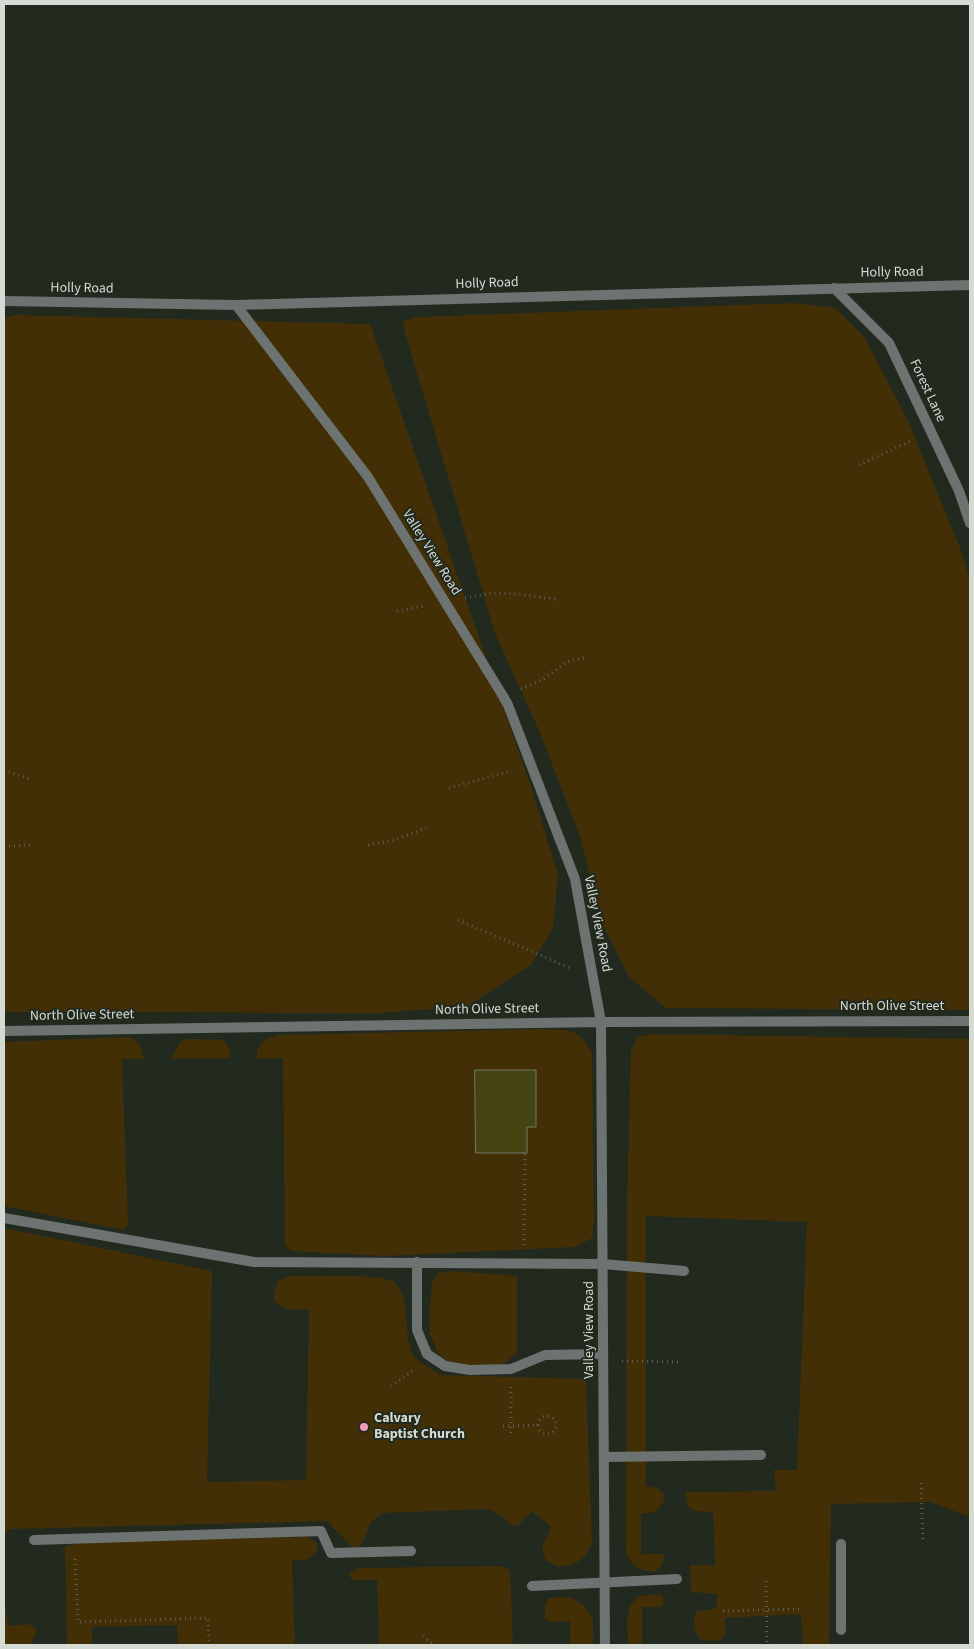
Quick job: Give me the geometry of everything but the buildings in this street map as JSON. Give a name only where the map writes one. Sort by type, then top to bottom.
[{"type":"street","name":"Holly Road","points":[[4,301],[236,304],[970,285]]},
{"type":"street","name":"Forest Lane","points":[[834,288],[889,343],[959,491],[970,523]]},
{"type":"street","name":"Valley View Road","points":[[236,304],[368,477],[503,696],[575,879],[601,1022],[606,1645]]},
{"type":"street","name":"North Olive Street","points":[[4,1031],[601,1022],[970,1021]]},
{"type":"street","points":[[4,1218],[254,1262],[603,1264],[684,1270]]},
{"type":"street","points":[[417,1262],[417,1330],[427,1354],[445,1366],[470,1370],[511,1369],[545,1355],[604,1358]]},
{"type":"street","points":[[604,1457],[761,1455]]},
{"type":"street","points":[[34,1540],[322,1531],[331,1553],[410,1551]]},
{"type":"street","points":[[841,1544],[841,1630]]},
{"type":"street","points":[[532,1586],[677,1579]]},
{"type":"path","points":[[859,465],[931,432]]},
{"type":"path","points":[[397,611],[489,593],[517,594],[558,600]]},
{"type":"path","points":[[503,696],[542,680],[567,662],[588,657]]},
{"type":"path","points":[[449,788],[531,766]]},
{"type":"path","points":[[4,770],[32,780]]},
{"type":"path","points":[[368,844],[394,840],[426,828]]},
{"type":"path","points":[[4,846],[34,845]]},
{"type":"path","points":[[458,920],[593,978]]},
{"type":"path","points":[[524,1237],[525,1153]]},
{"type":"path","points":[[391,1386],[431,1357]]},
{"type":"path","points":[[604,1358],[682,1362]]},
{"type":"path","points":[[510,1390],[510,1433]]},
{"type":"path","points":[[545,1416],[551,1417],[556,1423],[555,1429],[548,1434],[542,1433],[538,1425],[540,1419],[545,1416]]},
{"type":"path","points":[[503,1426],[538,1425]]},
{"type":"path","points":[[921,1483],[923,1543]]},
{"type":"path","points":[[74,1539],[78,1622],[208,1618],[209,1645]]},
{"type":"path","points":[[766,1581],[767,1645]]},
{"type":"path","points":[[723,1611],[802,1609]]},
{"type":"path","points":[[423,1636],[434,1645]]},
{"type":"shaded area","points":[[794,303],[835,308],[865,338],[909,423],[960,548],[970,580],[970,1010],[666,1008],[629,977],[602,923],[580,836],[540,733],[495,633],[403,326],[404,321],[418,317]]},
{"type":"shaded area","points":[[16,315],[370,324],[530,784],[558,875],[553,928],[531,965],[468,1006],[381,1013],[4,1012],[4,318]]},
{"type":"shaded area","points":[[545,1029],[573,1032],[583,1039],[592,1053],[594,1222],[592,1238],[575,1247],[384,1256],[291,1251],[285,1245],[283,1058],[257,1059],[258,1049],[262,1042],[279,1035]]},
{"type":"shaded area","points":[[651,1034],[970,1039],[970,1517],[930,1502],[831,1504],[829,1645],[803,1644],[801,1614],[725,1618],[726,1632],[721,1640],[700,1639],[694,1626],[696,1612],[717,1608],[717,1594],[691,1592],[690,1565],[715,1565],[713,1512],[694,1511],[688,1505],[685,1492],[776,1491],[774,1470],[797,1470],[807,1222],[646,1216],[646,1486],[657,1488],[665,1495],[663,1503],[655,1512],[641,1514],[641,1554],[664,1554],[663,1564],[655,1572],[646,1571],[638,1568],[626,1554],[627,1200],[631,1050],[638,1037]]},
{"type":"shaded area","points":[[130,1037],[140,1045],[144,1059],[122,1059],[128,1223],[124,1230],[4,1206],[4,1042]]},
{"type":"shaded area","points":[[186,1039],[224,1040],[231,1052],[230,1058],[171,1059],[180,1042]]},
{"type":"shaded area","points":[[4,1228],[212,1271],[207,1482],[306,1480],[309,1310],[286,1308],[274,1300],[278,1281],[290,1276],[358,1276],[381,1278],[395,1282],[404,1301],[408,1337],[413,1355],[422,1364],[442,1375],[586,1379],[592,1543],[589,1549],[580,1561],[559,1567],[546,1560],[542,1548],[551,1527],[532,1511],[518,1525],[512,1526],[502,1516],[489,1509],[382,1513],[370,1523],[363,1542],[355,1550],[327,1521],[11,1529],[4,1534]]},
{"type":"shaded area","points":[[453,1271],[517,1276],[517,1353],[500,1366],[469,1366],[447,1361],[438,1353],[430,1334],[429,1318],[432,1283],[438,1273]]},
{"type":"shaded area","points":[[308,1537],[317,1543],[317,1551],[308,1559],[292,1561],[295,1645],[178,1645],[177,1625],[92,1627],[92,1645],[67,1645],[65,1547],[82,1542]]},
{"type":"shaded area","points":[[500,1566],[510,1570],[513,1645],[379,1645],[377,1580],[352,1580],[349,1574],[358,1568]]},
{"type":"shaded area","points":[[662,1595],[664,1601],[660,1607],[642,1607],[642,1645],[628,1645],[627,1624],[631,1604],[642,1596]]},
{"type":"shaded area","points":[[570,1597],[584,1605],[593,1619],[593,1645],[570,1645],[570,1621],[551,1622],[545,1619],[545,1604],[549,1598]]},
{"type":"shaded area","points":[[4,1601],[9,1626],[30,1624],[37,1631],[30,1645],[4,1645]]},
{"type":"place","name":"Calvary Baptist Church","points":[[364,1427]]}]
